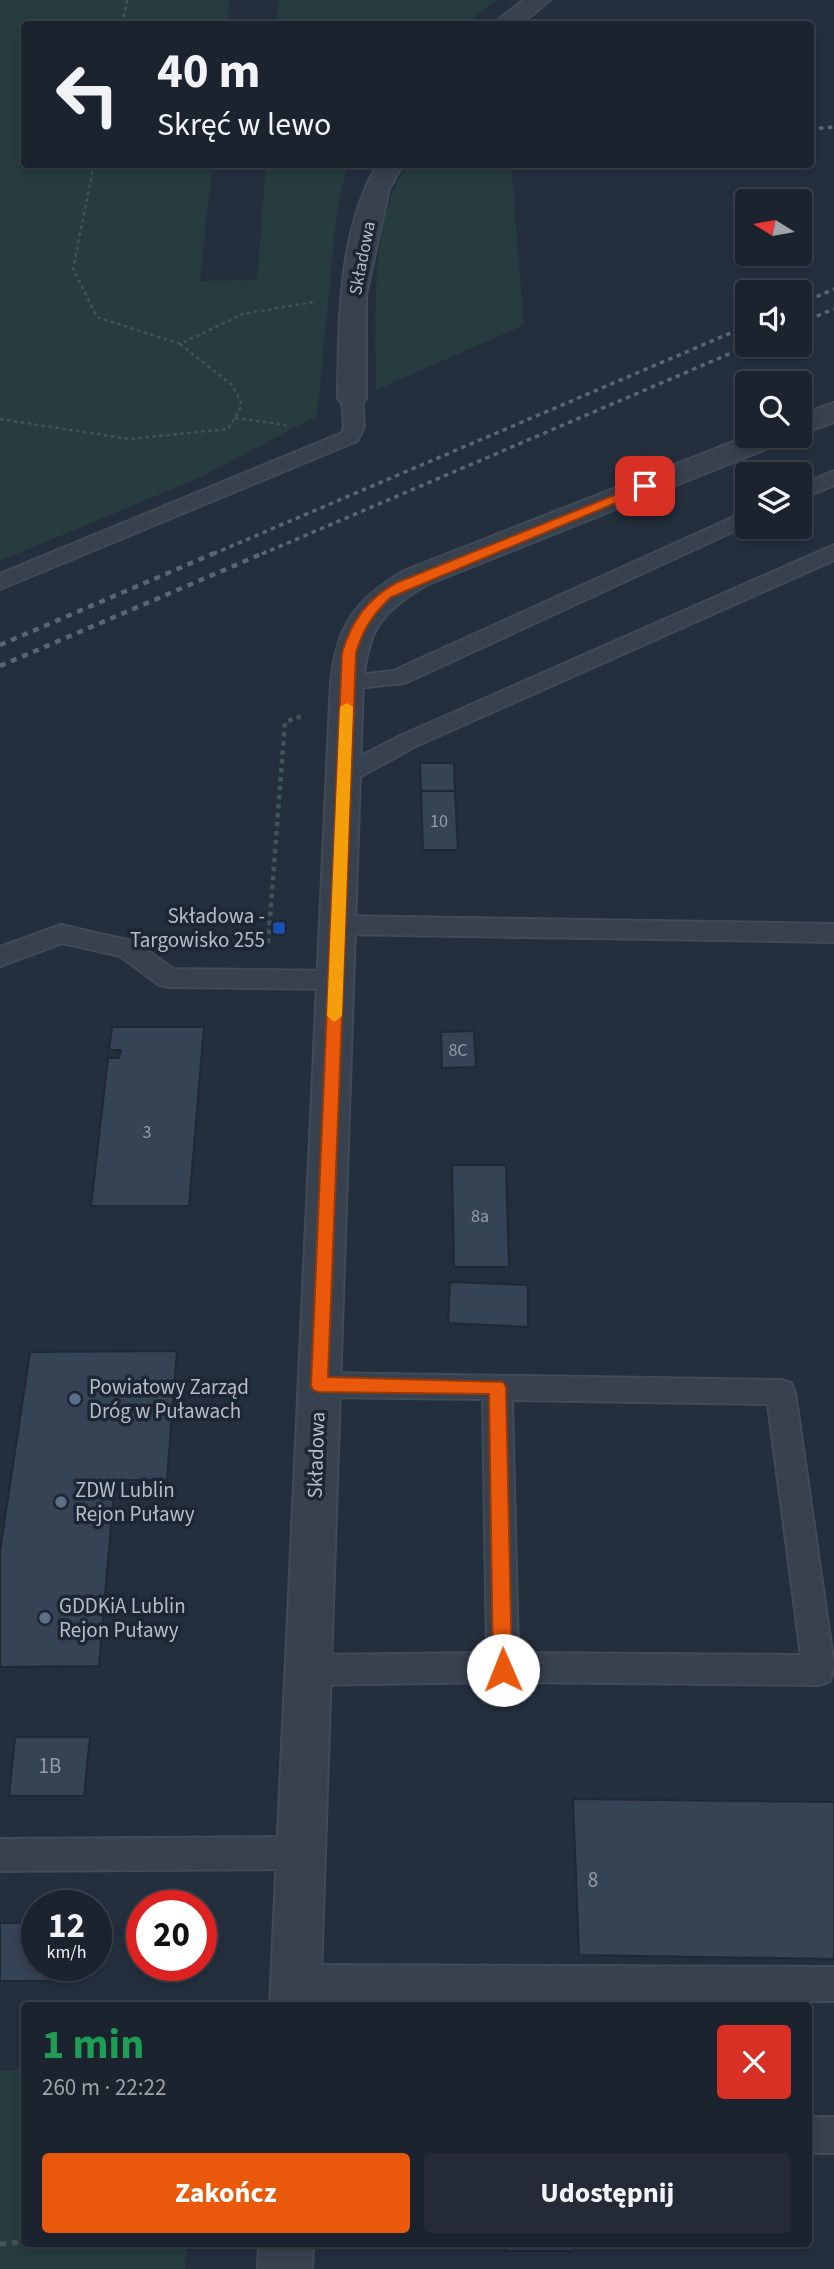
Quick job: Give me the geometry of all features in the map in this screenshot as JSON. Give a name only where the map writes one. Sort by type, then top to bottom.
[{"type":"street","points":[[511,21],[539,0]]},
{"type":"street","name":"Składowa","points":[[352,398],[353,295],[376,189],[389,168]]},
{"type":"street","points":[[812,420],[834,412]]},
{"type":"street","points":[[348,667],[355,632],[368,611],[386,594],[415,578],[743,448]]},
{"type":"street","name":"Składowa","points":[[295,1994],[348,667]]},
{"type":"street","points":[[285,2269],[286,2247]]},
{"type":"lane","points":[[0,582],[349,438],[354,427],[352,398]]},
{"type":"lane","points":[[812,487],[834,477]]},
{"type":"lane","points":[[348,667],[397,678],[735,523]]},
{"type":"lane","points":[[344,775],[408,741],[834,552]]},
{"type":"lane","points":[[338,925],[834,933]]},
{"type":"lane","points":[[0,957],[61,934],[127,948],[168,978],[336,980]]},
{"type":"lane","points":[[308,1670],[410,1667],[503,1670],[819,1670],[781,1392],[319,1385]]},
{"type":"lane","points":[[497,1387],[503,1670]]},
{"type":"lane","points":[[0,1855],[301,1853]]},
{"type":"lane","points":[[295,1994],[834,1984]]},
{"type":"lane","points":[[812,2135],[834,2135]]},
{"type":"path","points":[[123,21],[127,0]]},
{"type":"path","points":[[0,419],[129,439],[228,429],[243,405],[233,386],[180,344],[97,317],[73,269],[93,168]]},
{"type":"path","points":[[180,344],[243,314],[353,295]]},
{"type":"path","points":[[0,2244],[21,2242]]},
{"type":"green space","points":[[0,0],[230,0],[227,21],[21,21],[21,168],[212,168],[200,281],[257,280],[266,168],[347,168],[337,212],[317,416],[201,477],[0,561]]},
{"type":"green space","points":[[279,0],[496,0],[470,21],[277,21]]},
{"type":"green space","points":[[407,168],[511,168],[524,325],[376,390],[377,272],[387,211],[396,185]]},
{"type":"green space","points":[[21,2069],[21,2247],[187,2247],[185,2269],[0,2269],[0,2071]]},
{"type":"building","points":[[420,763],[454,763],[455,791],[421,791]]},
{"type":"building","points":[[421,791],[455,791],[458,850],[423,850]]},
{"type":"building","points":[[112,1027],[204,1027],[189,1206],[91,1206],[108,1058],[119,1058],[121,1050],[109,1050]]},
{"type":"building","points":[[474,1031],[476,1067],[442,1068],[441,1032]]},
{"type":"building","points":[[452,1165],[506,1165],[509,1267],[454,1267]]},
{"type":"building","points":[[450,1282],[528,1285],[528,1327],[448,1323]]},
{"type":"building","points":[[177,1351],[167,1480],[115,1480],[99,1666],[0,1667],[0,1551],[30,1352]]},
{"type":"building","points":[[15,1737],[90,1737],[84,1796],[9,1796]]},
{"type":"building","points":[[573,1799],[834,1802],[834,1959],[579,1955]]},
{"type":"building","points":[[0,1923],[21,1923],[21,1981],[0,1981]]},
{"type":"building","points":[[505,2247],[573,2247],[573,2251],[506,2251]]},
{"type":"railway","points":[[814,129],[834,127]]},
{"type":"railway","points":[[812,299],[834,289]]},
{"type":"railway","points":[[812,318],[834,309]]},
{"type":"railway","points":[[213,554],[735,331]]},
{"type":"railway","points":[[262,554],[735,351]]},
{"type":"railway","points":[[0,645],[217,552]]},
{"type":"railway","points":[[0,666],[266,552]]},
{"type":"slow traffic","points":[[334,1016],[347,707]]},
{"type":"place","name":"Składowa - Targowisko 255","points":[[279,928]]},
{"type":"place","name":"Powiatowy Zarząd Dróg w Puławach","points":[[75,1399]]},
{"type":"place","name":"ZDW Lublin Rejon Puławy","points":[[61,1502]]},
{"type":"place","name":"GDDKiA Lublin Rejon Puławy","points":[[45,1618]]},
{"type":"route","points":[[503,1670],[497,1387],[319,1385],[349,653],[355,632],[368,611],[386,594],[400,586],[645,486]]}]
